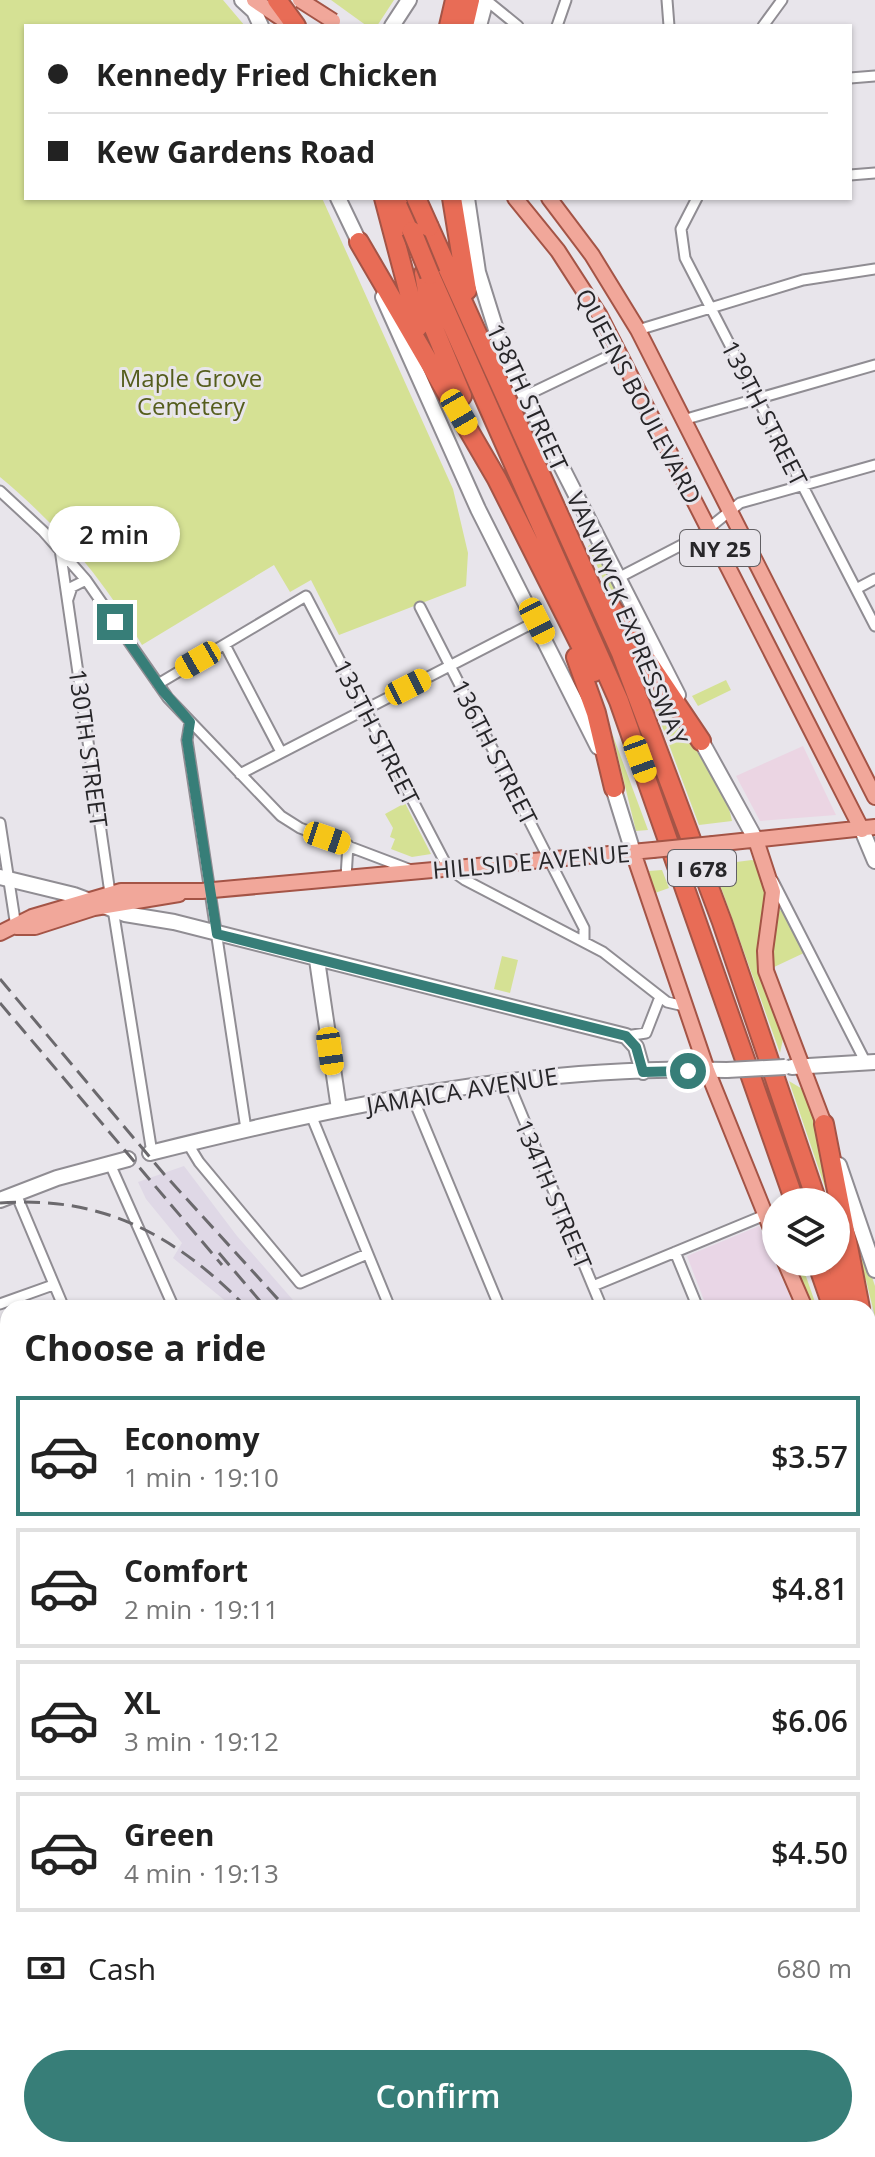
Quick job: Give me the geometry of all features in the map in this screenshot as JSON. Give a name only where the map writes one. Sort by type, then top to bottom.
[{"type":"highway","points":[[310,0],[325,24]]},
{"type":"highway","points":[[449,24],[455,0]]},
{"type":"highway","points":[[464,24],[470,0]]},
{"type":"highway","points":[[274,5],[292,24]]},
{"type":"highway","points":[[385,200],[414,314],[446,389]]},
{"type":"highway","name":"VAN WYCK EXPRESSWAY","points":[[397,200],[420,229],[484,351],[621,653],[682,812],[812,1188]]},
{"type":"highway","name":"VAN WYCK EXPRESSWAY","points":[[416,200],[430,275],[608,673],[790,1188]]},
{"type":"highway","points":[[424,200],[423,270],[433,326],[497,479],[588,657],[623,743],[660,816]]},
{"type":"highway","points":[[452,200],[462,270],[484,351]]},
{"type":"highway","points":[[359,242],[497,479]]},
{"type":"highway","points":[[570,540],[626,631],[701,741]]},
{"type":"highway","points":[[548,584],[596,713],[614,788]]},
{"type":"highway","points":[[824,1124],[858,1300]]},
{"type":"highway","points":[[822,1276],[830,1300]]},
{"type":"highway","points":[[841,1276],[849,1300]]},
{"type":"main road","points":[[242,0],[254,11],[260,24]]},
{"type":"main road","points":[[254,0],[274,5]]},
{"type":"main road","points":[[300,0],[337,24]]},
{"type":"main road","points":[[393,24],[409,0]]},
{"type":"main road","points":[[480,24],[486,0]]},
{"type":"main road","points":[[339,200],[478,509],[584,716],[614,788],[707,1070],[762,1208]]},
{"type":"main road","name":"138TH STREET","points":[[467,200],[486,303],[503,352],[701,741],[756,840]]},
{"type":"main road","name":"QUEENS BOULEVARD","points":[[517,200],[579,280],[619,351],[869,828],[875,861]]},
{"type":"main road","name":"QUEENS BOULEVARD","points":[[550,200],[599,265],[638,330],[875,797]]},
{"type":"main road","name":"HILLSIDE AVENUE","points":[[16,927],[35,927],[163,889],[210,890],[869,828]]},
{"type":"main road","points":[[756,840],[772,880],[766,971],[804,1066],[875,1270]]},
{"type":"main road","points":[[4,878],[86,900]]},
{"type":"main road","name":"HILLSIDE AVENUE","points":[[0,933],[32,917],[86,900],[109,903],[148,901],[187,891]]},
{"type":"main road","points":[[148,901],[151,914],[174,922]]},
{"type":"main road","points":[[109,903],[317,960],[626,1036],[636,1047],[643,1072]]},
{"type":"main road","points":[[317,960],[339,1109]]},
{"type":"main road","name":"JAMAICA AVENUE","points":[[151,1153],[339,1109],[507,1079],[871,1062]]},
{"type":"main road","points":[[0,1200],[57,1178],[128,1159]]},
{"type":"main road","points":[[791,1276],[802,1300]]},
{"type":"street","points":[[486,0],[516,24]]},
{"type":"street","points":[[558,24],[566,0]]},
{"type":"street","points":[[667,0],[669,24]]},
{"type":"street","points":[[764,24],[782,0]]},
{"type":"street","points":[[852,78],[875,76]]},
{"type":"street","points":[[852,175],[875,173]]},
{"type":"street","name":"139TH STREET","points":[[696,200],[682,224],[681,244],[875,626]]},
{"type":"street","points":[[638,330],[710,306],[819,276],[875,269]]},
{"type":"street","points":[[525,396],[619,351]]},
{"type":"street","points":[[683,420],[757,396],[875,365]]},
{"type":"street","points":[[618,578],[710,528],[746,501],[875,465]]},
{"type":"street","points":[[0,491],[60,549],[86,580],[158,684],[190,722],[290,823],[415,871]]},
{"type":"street","name":"130TH STREET","points":[[60,549],[109,903],[151,1153]]},
{"type":"street","points":[[856,589],[875,579]]},
{"type":"street","points":[[68,602],[72,587],[86,580]]},
{"type":"street","name":"135TH STREET","points":[[225,645],[306,596],[448,868]]},
{"type":"street","name":"136TH STREET","points":[[420,607],[584,928],[584,942]]},
{"type":"street","points":[[240,774],[537,621]]},
{"type":"street","points":[[158,684],[225,645],[281,752]]},
{"type":"street","points":[[190,722],[187,740],[246,1129]]},
{"type":"street","points":[[0,823],[4,878],[16,927]]},
{"type":"street","points":[[346,877],[348,845]]},
{"type":"street","points":[[448,868],[609,956],[660,997],[674,1005],[684,1006]]},
{"type":"street","points":[[772,880],[871,1062]]},
{"type":"street","points":[[626,1036],[646,1033],[660,997]]},
{"type":"street","name":"134TH STREET","points":[[507,1079],[599,1300]]},
{"type":"street","points":[[412,1096],[497,1300]]},
{"type":"street","points":[[311,1115],[387,1300]]},
{"type":"street","points":[[188,1144],[199,1162],[300,1283],[367,1254]]},
{"type":"street","points":[[110,1164],[170,1300]]},
{"type":"street","points":[[16,1194],[60,1300]]},
{"type":"street","points":[[593,1286],[762,1216]]},
{"type":"street","points":[[675,1252],[695,1300]]},
{"type":"street","points":[[11,1300],[53,1285]]},
{"type":"shaded area","points":[[803,746],[836,815],[760,821],[736,776]]},
{"type":"shaded area","points":[[184,1166],[237,1236],[293,1300],[224,1300],[173,1258],[182,1243],[146,1199],[138,1182]]},
{"type":"shaded area","points":[[759,1226],[762,1233],[762,1276],[781,1276],[791,1300],[704,1300],[687,1256]]},
{"type":"green space","name":"Maple Grove Cemetery","points":[[0,0],[223,0],[243,24],[24,24],[24,200],[323,200],[453,489],[468,553],[466,586],[339,635],[311,580],[290,592],[274,565],[142,645],[96,576],[41,514],[0,477]]},
{"type":"green space","points":[[331,0],[394,0],[378,24],[364,24]]},
{"type":"green space","points":[[594,543],[639,632],[613,601],[588,546]]},
{"type":"green space","points":[[636,656],[706,758],[727,801],[732,821],[699,825]]},
{"type":"green space","points":[[726,680],[731,690],[698,706],[692,696]]},
{"type":"green space","points":[[612,733],[648,830],[636,831]]},
{"type":"green space","points":[[405,803],[431,854],[412,857],[391,849],[395,839],[390,837],[393,828],[385,814]]},
{"type":"green space","points":[[752,860],[759,863],[766,887],[758,968],[783,1039],[780,1053],[713,865]]},
{"type":"green space","points":[[662,870],[669,888],[655,893],[649,871]]},
{"type":"green space","points":[[779,910],[785,912],[806,952],[772,968],[770,957]]},
{"type":"green space","points":[[502,956],[518,960],[510,993],[494,989]]},
{"type":"green space","points":[[789,1081],[804,1090],[821,1142],[831,1188],[825,1188]]},
{"type":"green space","points":[[850,1212],[875,1286],[875,1300],[871,1300],[866,1280],[862,1281]]},
{"type":"green space","points":[[799,1276],[806,1276],[814,1300],[809,1300]]},
{"type":"railway","points":[[0,979],[164,1174],[279,1300]]},
{"type":"railway","points":[[0,1003],[222,1265]]},
{"type":"railway","points":[[0,1203],[37,1202],[72,1206],[136,1226],[193,1260],[239,1300]]},
{"type":"railway","points":[[219,1253],[259,1300]]},
{"type":"route","points":[[115,622],[163,691],[190,722],[187,740],[217,934],[626,1036],[636,1047],[643,1072],[688,1071]]}]
